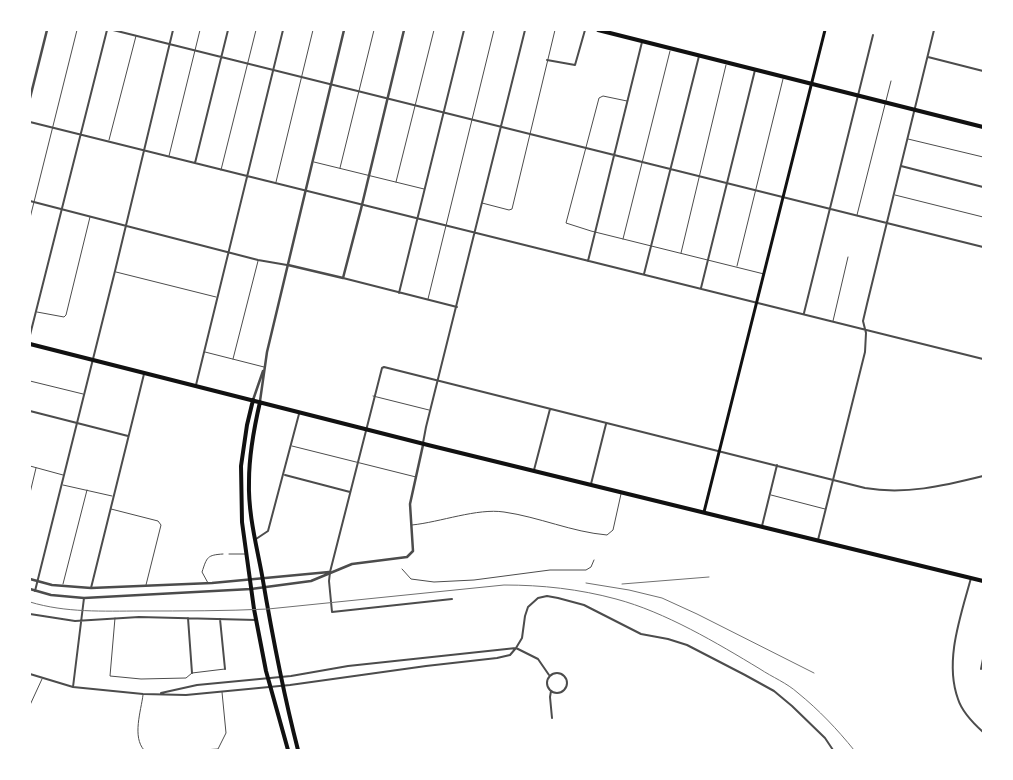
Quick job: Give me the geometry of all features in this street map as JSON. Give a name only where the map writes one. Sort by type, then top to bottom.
[{"type":"main road","points":[[598,30],[983,127]]},
{"type":"main road","points":[[704,512],[825,30]]},
{"type":"main road","points":[[30,344],[144,374],[983,581]]},
{"type":"main road","points":[[253,400],[241,466],[242,513],[256,620],[270,687],[288,750]]},
{"type":"main road","points":[[260,402],[254,427],[249,469],[250,513],[281,677],[298,750]]},
{"type":"street","points":[[30,98],[47,30]]},
{"type":"street","points":[[30,335],[107,30]]},
{"type":"street","points":[[112,30],[983,248]]},
{"type":"street","points":[[35,591],[173,30]]},
{"type":"street","points":[[195,163],[228,30]]},
{"type":"street","points":[[196,386],[283,30]]},
{"type":"street","points":[[253,400],[264,367],[344,30]]},
{"type":"street","points":[[343,278],[404,30]]},
{"type":"street","points":[[399,293],[464,30]]},
{"type":"street","points":[[30,589],[51,595],[84,598],[264,587],[311,581],[352,564],[399,559],[411,554],[413,548],[410,504],[430,410],[525,30]]},
{"type":"street","points":[[547,60],[575,65],[585,30]]},
{"type":"street","points":[[818,540],[865,352],[865,329],[863,322],[865,312],[934,30]]},
{"type":"street","points":[[804,314],[873,35]]},
{"type":"street","points":[[588,261],[643,41]]},
{"type":"street","points":[[644,274],[699,55]]},
{"type":"street","points":[[928,57],[983,71]]},
{"type":"street","points":[[701,288],[755,69]]},
{"type":"street","points":[[30,122],[983,359]]},
{"type":"street","points":[[901,166],[983,187]]},
{"type":"street","points":[[30,201],[258,260],[288,265],[457,307]]},
{"type":"street","points":[[260,402],[264,367]]},
{"type":"street","points":[[452,599],[332,612],[330,572],[373,396],[382,368],[384,367],[606,424],[870,488],[902,491],[932,488],[983,476]]},
{"type":"street","points":[[90,588],[144,374]]},
{"type":"street","points":[[534,470],[550,409]]},
{"type":"street","points":[[30,411],[128,436]]},
{"type":"street","points":[[256,539],[268,530],[299,412]]},
{"type":"street","points":[[591,484],[606,424]]},
{"type":"street","points":[[762,526],[777,465]]},
{"type":"street","points":[[284,474],[350,492]]},
{"type":"street","points":[[30,579],[63,587],[90,588],[208,583],[330,572]]},
{"type":"street","points":[[971,578],[953,647],[954,682],[958,700],[962,707],[983,732]]},
{"type":"street","points":[[30,674],[73,687],[143,694],[186,695],[283,686],[398,669],[497,658],[510,655],[516,648],[522,638],[526,613],[531,604],[543,597],[558,598],[584,606],[641,634],[668,639],[693,648],[774,691],[826,738],[833,750]]},
{"type":"street","points":[[73,687],[84,598]]},
{"type":"street","points":[[30,614],[54,619],[81,621],[115,618],[256,620]]},
{"type":"street","points":[[188,618],[192,672]]},
{"type":"street","points":[[220,619],[225,669]]},
{"type":"street","points":[[159,694],[197,685],[281,677],[356,664],[516,648],[538,659],[550,676]]},
{"type":"street","points":[[981,669],[983,659]]},
{"type":"street","points":[[551,691],[556,693],[566,687],[564,676],[558,673],[550,676],[547,684],[551,691],[552,718]]},
{"type":"lane","points":[[30,218],[77,30]]},
{"type":"lane","points":[[168,156],[200,30]]},
{"type":"lane","points":[[221,170],[256,30]]},
{"type":"lane","points":[[276,183],[314,30]]},
{"type":"lane","points":[[340,168],[374,30]]},
{"type":"lane","points":[[396,182],[434,30]]},
{"type":"lane","points":[[428,300],[494,30]]},
{"type":"lane","points":[[482,203],[509,210],[512,209],[555,30]]},
{"type":"lane","points":[[109,141],[136,36]]},
{"type":"lane","points":[[623,239],[670,48]]},
{"type":"lane","points":[[680,253],[727,62]]},
{"type":"lane","points":[[737,267],[784,76]]},
{"type":"lane","points":[[857,216],[891,81]]},
{"type":"lane","points":[[628,101],[601,96],[566,223],[764,274]]},
{"type":"lane","points":[[908,139],[983,157]]},
{"type":"lane","points":[[312,161],[425,189]]},
{"type":"lane","points":[[894,195],[983,217]]},
{"type":"lane","points":[[36,311],[64,317],[66,315],[90,216]]},
{"type":"lane","points":[[833,321],[848,258]]},
{"type":"lane","points":[[233,359],[258,260]]},
{"type":"lane","points":[[115,271],[217,298]]},
{"type":"lane","points":[[204,352],[264,367]]},
{"type":"lane","points":[[30,381],[83,395]]},
{"type":"lane","points":[[373,396],[430,410]]},
{"type":"lane","points":[[291,446],[416,477]]},
{"type":"lane","points":[[30,466],[64,475]]},
{"type":"lane","points":[[30,492],[36,468]]},
{"type":"lane","points":[[61,484],[113,496]]},
{"type":"lane","points":[[63,587],[87,490]]},
{"type":"lane","points":[[411,525],[430,523],[461,515],[498,511],[607,535],[613,530],[622,491]]},
{"type":"lane","points":[[770,495],[826,509]]},
{"type":"lane","points":[[110,509],[156,520],[161,525],[146,585]]},
{"type":"lane","points":[[208,583],[202,572],[206,558],[211,555],[223,554]]},
{"type":"lane","points":[[229,554],[247,554]]},
{"type":"lane","points":[[402,569],[411,579],[422,581],[474,580],[550,570],[586,570],[591,567],[594,560]]},
{"type":"lane","points":[[115,618],[110,676],[141,679],[186,678],[192,672],[225,669]]},
{"type":"lane","points":[[30,705],[42,678]]},
{"type":"lane","points":[[203,750],[218,748],[226,733],[222,692]]},
{"type":"lane","points":[[143,694],[138,741],[144,750]]},
{"type":"railway","points":[[622,584],[709,577]]},
{"type":"railway","points":[[586,583],[662,598],[814,673]]},
{"type":"railway","points":[[30,602],[44,606],[85,611],[220,611],[268,609],[504,585],[574,590],[634,605],[672,620],[708,639],[794,689],[834,727],[854,750]]}]
